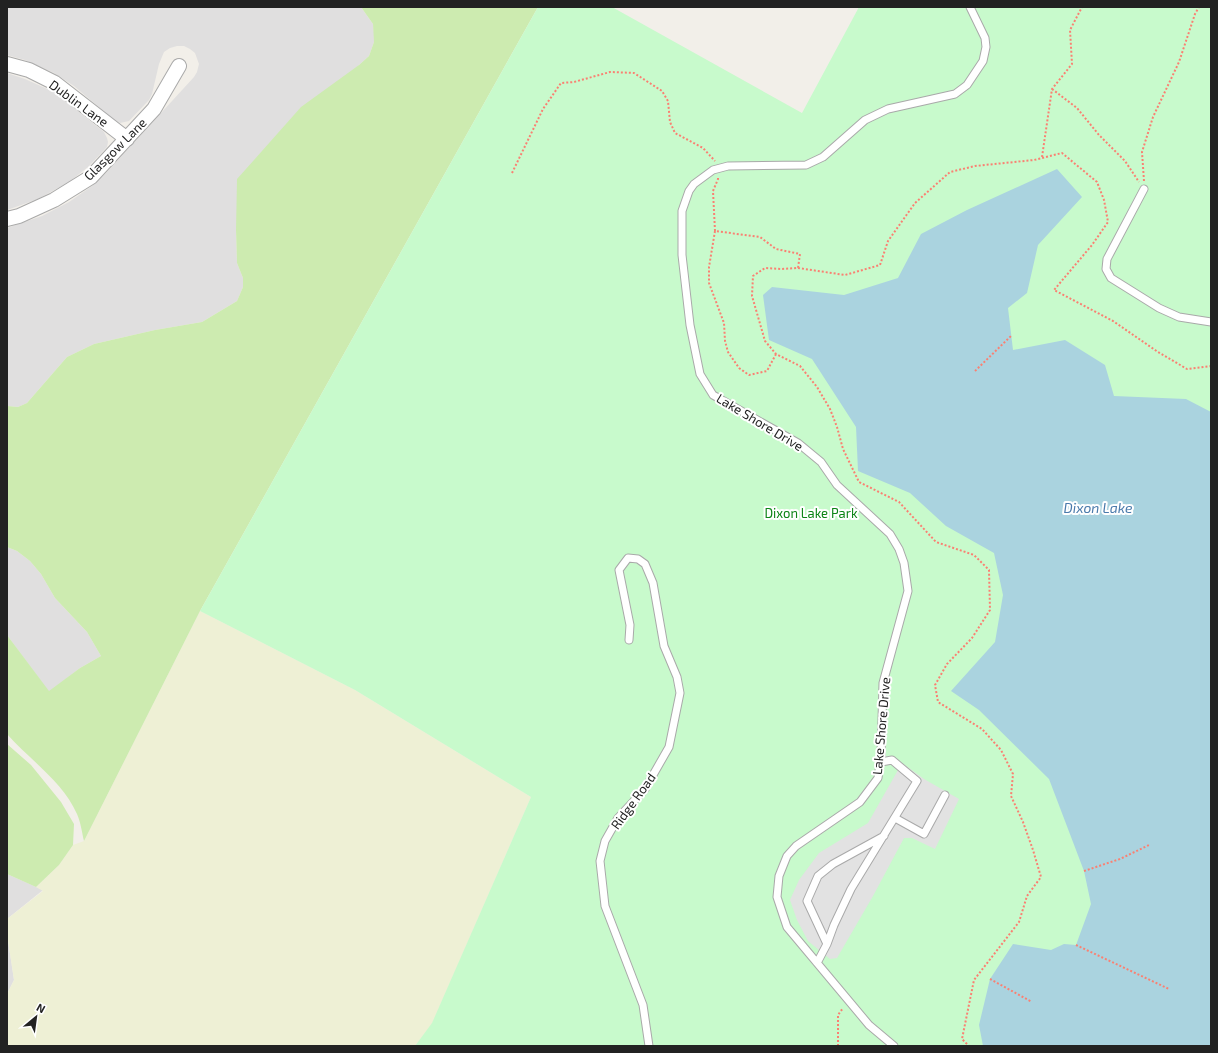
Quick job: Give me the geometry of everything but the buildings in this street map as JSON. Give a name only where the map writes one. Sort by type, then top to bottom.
[{"type":"street","name":"Dublin Lane","points":[[7,64],[29,70],[55,83],[127,139]]},
{"type":"street","name":"Glasgow Lane","points":[[7,219],[19,216],[54,200],[91,177],[154,109],[179,66]]},
{"type":"lane","name":"Lake Shore Drive","points":[[894,1046],[869,1025],[787,927],[777,897],[779,876],[787,856],[796,846],[860,802],[878,778],[881,762],[883,683],[908,591],[904,563],[899,549],[890,534],[837,485],[821,462],[798,443],[713,395],[700,374],[690,325],[682,255],[682,211],[689,191],[694,184],[713,170],[728,166],[806,165],[823,157],[865,120],[888,109],[955,94],[967,84],[983,61],[986,47],[985,38],[970,7]]},
{"type":"lane","points":[[1144,189],[1107,258],[1106,269],[1111,278],[1158,308],[1179,317],[1211,322]]},
{"type":"lane","name":"Ridge Road","points":[[629,640],[630,625],[619,570],[628,558],[638,559],[645,564],[653,583],[664,646],[677,677],[680,693],[669,747],[646,789],[618,818],[605,841],[600,861],[605,906],[643,1005],[649,1046]]},
{"type":"lane","points":[[817,963],[851,889],[917,781],[892,760],[881,762]]},
{"type":"lane","points":[[895,818],[924,834],[945,795]]},
{"type":"lane","points":[[827,944],[807,901],[818,876],[833,864],[884,836]]},
{"type":"path","points":[[1042,158],[1052,89],[1072,64],[1070,30],[1082,7]]},
{"type":"path","points":[[1144,189],[1142,152],[1153,117],[1179,62],[1195,14],[1199,7]]},
{"type":"path","points":[[512,174],[543,109],[561,83],[574,82],[610,72],[634,73],[662,91],[668,101],[670,122],[675,133],[703,148],[721,168]]},
{"type":"path","points":[[1052,89],[1077,108],[1099,135],[1125,161],[1144,189]]},
{"type":"path","points":[[798,268],[845,275],[880,265],[888,241],[915,203],[950,172],[975,166],[1034,160],[1062,153],[1097,182],[1104,200],[1108,222],[1092,245],[1054,290],[1112,321],[1158,352],[1187,369],[1211,366]]},
{"type":"path","points":[[715,231],[709,267],[709,283],[724,323],[725,341],[728,352],[739,368],[749,375],[766,370],[776,354]]},
{"type":"path","points":[[975,371],[1011,336]]},
{"type":"path","points":[[1084,872],[1120,859],[1149,845]]},
{"type":"path","points":[[1076,945],[1169,989]]},
{"type":"path","points":[[990,979],[1032,1002]]},
{"type":"path","points":[[838,1046],[838,1016],[848,1000]]},
{"type":"shaded area","points":[[7,7],[361,7],[373,24],[374,32],[374,42],[369,56],[359,65],[236,230],[237,263],[243,278],[243,287],[237,301],[202,322],[155,330],[94,344],[67,357],[27,403],[18,407],[7,406],[7,228],[42,216],[69,202],[92,186],[106,173],[194,77],[199,64],[195,53],[184,46],[170,48],[164,52],[149,100],[129,121],[120,123],[114,120],[74,86],[54,73],[25,60],[7,55]]},
{"type":"shaded area","points":[[7,73],[54,92],[104,132],[108,142],[107,147],[88,167],[69,182],[38,199],[7,210]]},
{"type":"shaded area","points":[[7,547],[17,551],[30,561],[41,574],[55,598],[87,632],[101,656],[80,668],[49,692],[7,635]]},
{"type":"shaded area","points":[[902,763],[924,779],[959,799],[935,849],[912,838],[904,838],[873,896],[837,958],[830,959],[808,941],[797,920],[790,900],[799,880],[819,853],[868,823]]},
{"type":"shaded area","points":[[7,874],[43,890],[7,919]]},
{"type":"shaded area","points":[[7,934],[14,980],[7,994]]},
{"type":"green space","points":[[361,7],[538,7],[200,611],[84,841],[77,814],[71,802],[55,781],[7,734],[7,635],[49,691],[80,668],[101,656],[87,632],[55,598],[41,574],[30,561],[17,551],[7,547],[7,406],[18,407],[27,403],[67,357],[94,344],[155,330],[202,322],[237,301],[243,287],[243,278],[237,263],[237,179],[301,107],[369,56],[374,42],[373,24]]},
{"type":"green space","name":"Dixon Lake Park","points":[[538,7],[612,7],[802,113],[859,7],[1211,7],[1211,1046],[415,1046],[432,1023],[531,797],[355,690],[200,611]]},
{"type":"green space","points":[[200,611],[355,690],[531,797],[432,1024],[415,1046],[7,1046],[7,994],[14,980],[7,934],[7,919],[43,891],[36,887],[59,865],[73,845],[84,841]]},
{"type":"green space","points":[[7,744],[31,765],[61,802],[74,824],[73,845],[59,865],[36,887],[7,874]]},
{"type":"water","name":"Dixon Lake","points":[[1057,169],[1082,197],[1038,245],[1027,293],[1008,308],[1013,350],[1065,340],[1105,365],[1114,396],[1186,399],[1211,412],[1211,1046],[983,1046],[979,1025],[990,979],[1013,944],[1051,950],[1064,944],[1076,945],[1091,904],[1084,871],[1049,779],[979,710],[951,691],[995,642],[1003,595],[994,553],[946,526],[910,493],[858,471],[856,427],[812,359],[769,340],[763,295],[772,287],[844,295],[898,278],[921,234],[967,210]]}]
